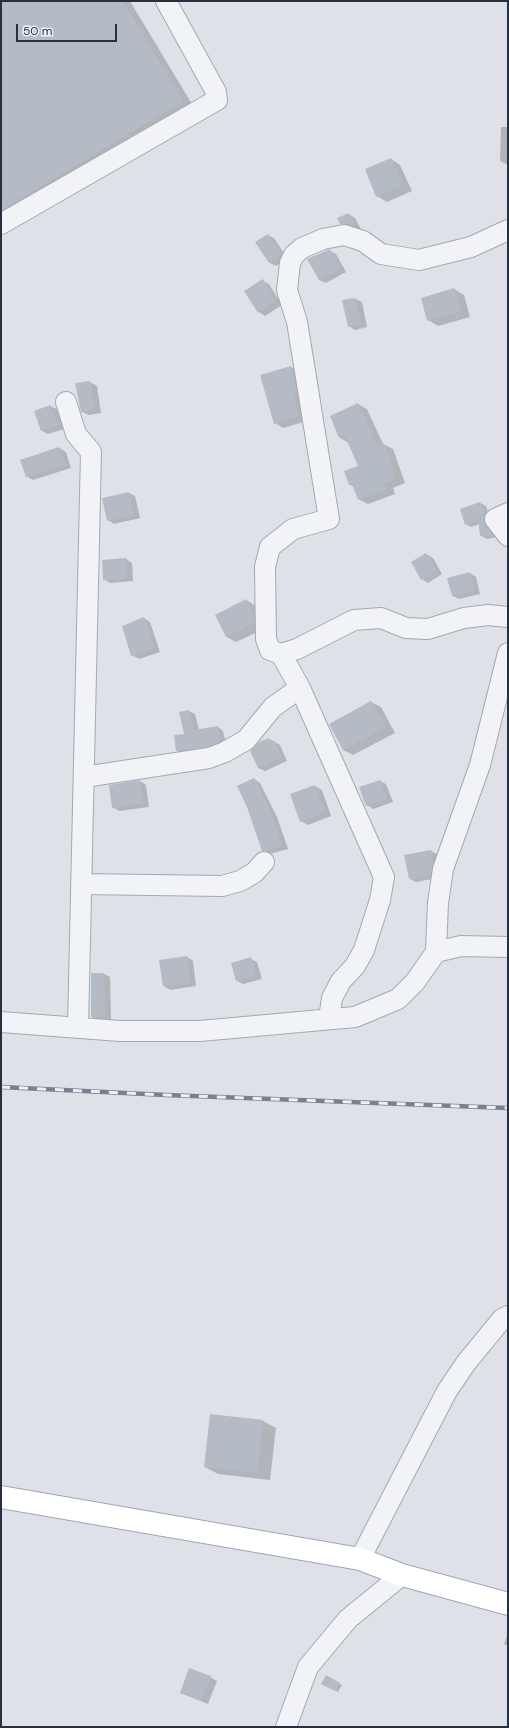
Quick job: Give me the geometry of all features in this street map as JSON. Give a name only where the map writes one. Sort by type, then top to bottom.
[{"type":"main road","points":[[1,1498],[360,1560],[402,1575],[508,1604]]},
{"type":"street","points":[[1,224],[217,100],[216,92],[166,1]]},
{"type":"street","points":[[508,230],[471,247],[419,260],[381,254],[364,241],[344,235],[323,239],[302,248],[292,259],[290,263],[287,290],[297,322],[329,519],[293,529],[270,547],[265,567],[266,639],[270,650],[282,654],[297,649],[354,620],[381,618],[406,628],[428,629],[464,618],[488,615],[508,617]]},
{"type":"street","points":[[66,402],[76,434],[91,452],[78,1028]]},
{"type":"street","points":[[508,513],[495,519],[508,536]]},
{"type":"street","points":[[1,1022],[120,1031],[200,1031],[355,1017],[398,999],[415,982],[436,952],[438,903],[443,869],[480,765],[508,653]]},
{"type":"street","points":[[282,654],[300,688],[384,877],[380,900],[364,950],[355,966],[341,981],[332,998],[329,1019]]},
{"type":"street","points":[[84,777],[209,758],[225,752],[246,740],[273,707],[300,688]]},
{"type":"street","points":[[81,884],[222,886],[240,881],[254,873],[264,862]]},
{"type":"street","points":[[436,952],[461,946],[508,947]]},
{"type":"street","points":[[360,1560],[447,1392],[470,1358],[502,1319],[508,1316]]},
{"type":"street","points":[[286,1727],[308,1667],[348,1619],[402,1575]]},
{"type":"building","points":[[1,1],[123,1],[183,101],[1,210]]},
{"type":"building","points":[[391,158],[403,185],[376,197],[365,169]]},
{"type":"building","points":[[349,213],[355,226],[340,224],[337,218]]},
{"type":"building","points":[[268,234],[282,254],[269,263],[255,242]]},
{"type":"building","points":[[330,249],[340,269],[319,280],[307,259]]},
{"type":"building","points":[[263,279],[276,301],[258,313],[244,291]]},
{"type":"building","points":[[454,288],[461,311],[427,321],[421,298]]},
{"type":"building","points":[[355,298],[361,324],[348,327],[342,300]]},
{"type":"building","points":[[291,366],[297,392],[293,393],[299,416],[274,424],[260,375]]},
{"type":"building","points":[[90,381],[95,410],[81,412],[75,383]]},
{"type":"building","points":[[358,403],[377,445],[384,443],[396,478],[384,483],[386,489],[358,500],[352,484],[349,485],[344,471],[358,466],[344,434],[339,438],[330,416]]},
{"type":"building","points":[[50,405],[58,425],[41,431],[34,411]]},
{"type":"building","points":[[59,447],[65,465],[26,477],[20,460]]},
{"type":"building","points":[[129,492],[134,515],[107,521],[102,498]]},
{"type":"building","points":[[480,502],[485,514],[484,520],[492,535],[480,536],[478,520],[465,525],[460,509]]},
{"type":"building","points":[[426,553],[437,571],[421,580],[411,562]]},
{"type":"building","points":[[126,558],[127,578],[103,580],[102,560]]},
{"type":"building","points":[[470,572],[474,591],[452,596],[447,578]]},
{"type":"building","points":[[246,599],[254,616],[254,623],[226,637],[215,615]]},
{"type":"building","points":[[144,617],[154,648],[131,656],[122,626]]},
{"type":"building","points":[[371,701],[386,727],[343,750],[329,724]]},
{"type":"building","points":[[189,710],[194,730],[218,726],[220,741],[206,747],[176,751],[174,735],[184,734],[179,712]]},
{"type":"building","points":[[269,738],[271,742],[274,740],[282,757],[258,768],[250,751],[259,742]]},
{"type":"building","points":[[254,778],[271,812],[282,846],[267,851],[262,851],[247,807],[237,786]]},
{"type":"building","points":[[140,780],[143,803],[112,808],[109,785]]},
{"type":"building","points":[[380,780],[387,799],[366,806],[359,787]]},
{"type":"building","points":[[315,785],[325,812],[300,822],[290,794]]},
{"type":"building","points":[[431,850],[433,862],[430,875],[409,879],[404,855]]},
{"type":"building","points":[[187,956],[190,983],[163,986],[159,960]]},
{"type":"building","points":[[251,957],[256,976],[236,981],[231,963]]},
{"type":"building","points":[[91,973],[104,973],[105,1017],[91,1017]]},
{"type":"building","points":[[210,1414],[263,1420],[257,1473],[204,1467]]},
{"type":"building","points":[[189,1668],[211,1676],[201,1701],[180,1693]]},
{"type":"building","points":[[326,1675],[340,1683],[335,1691],[321,1684]]},
{"type":"railway","points":[[1,1087],[508,1108]]}]
